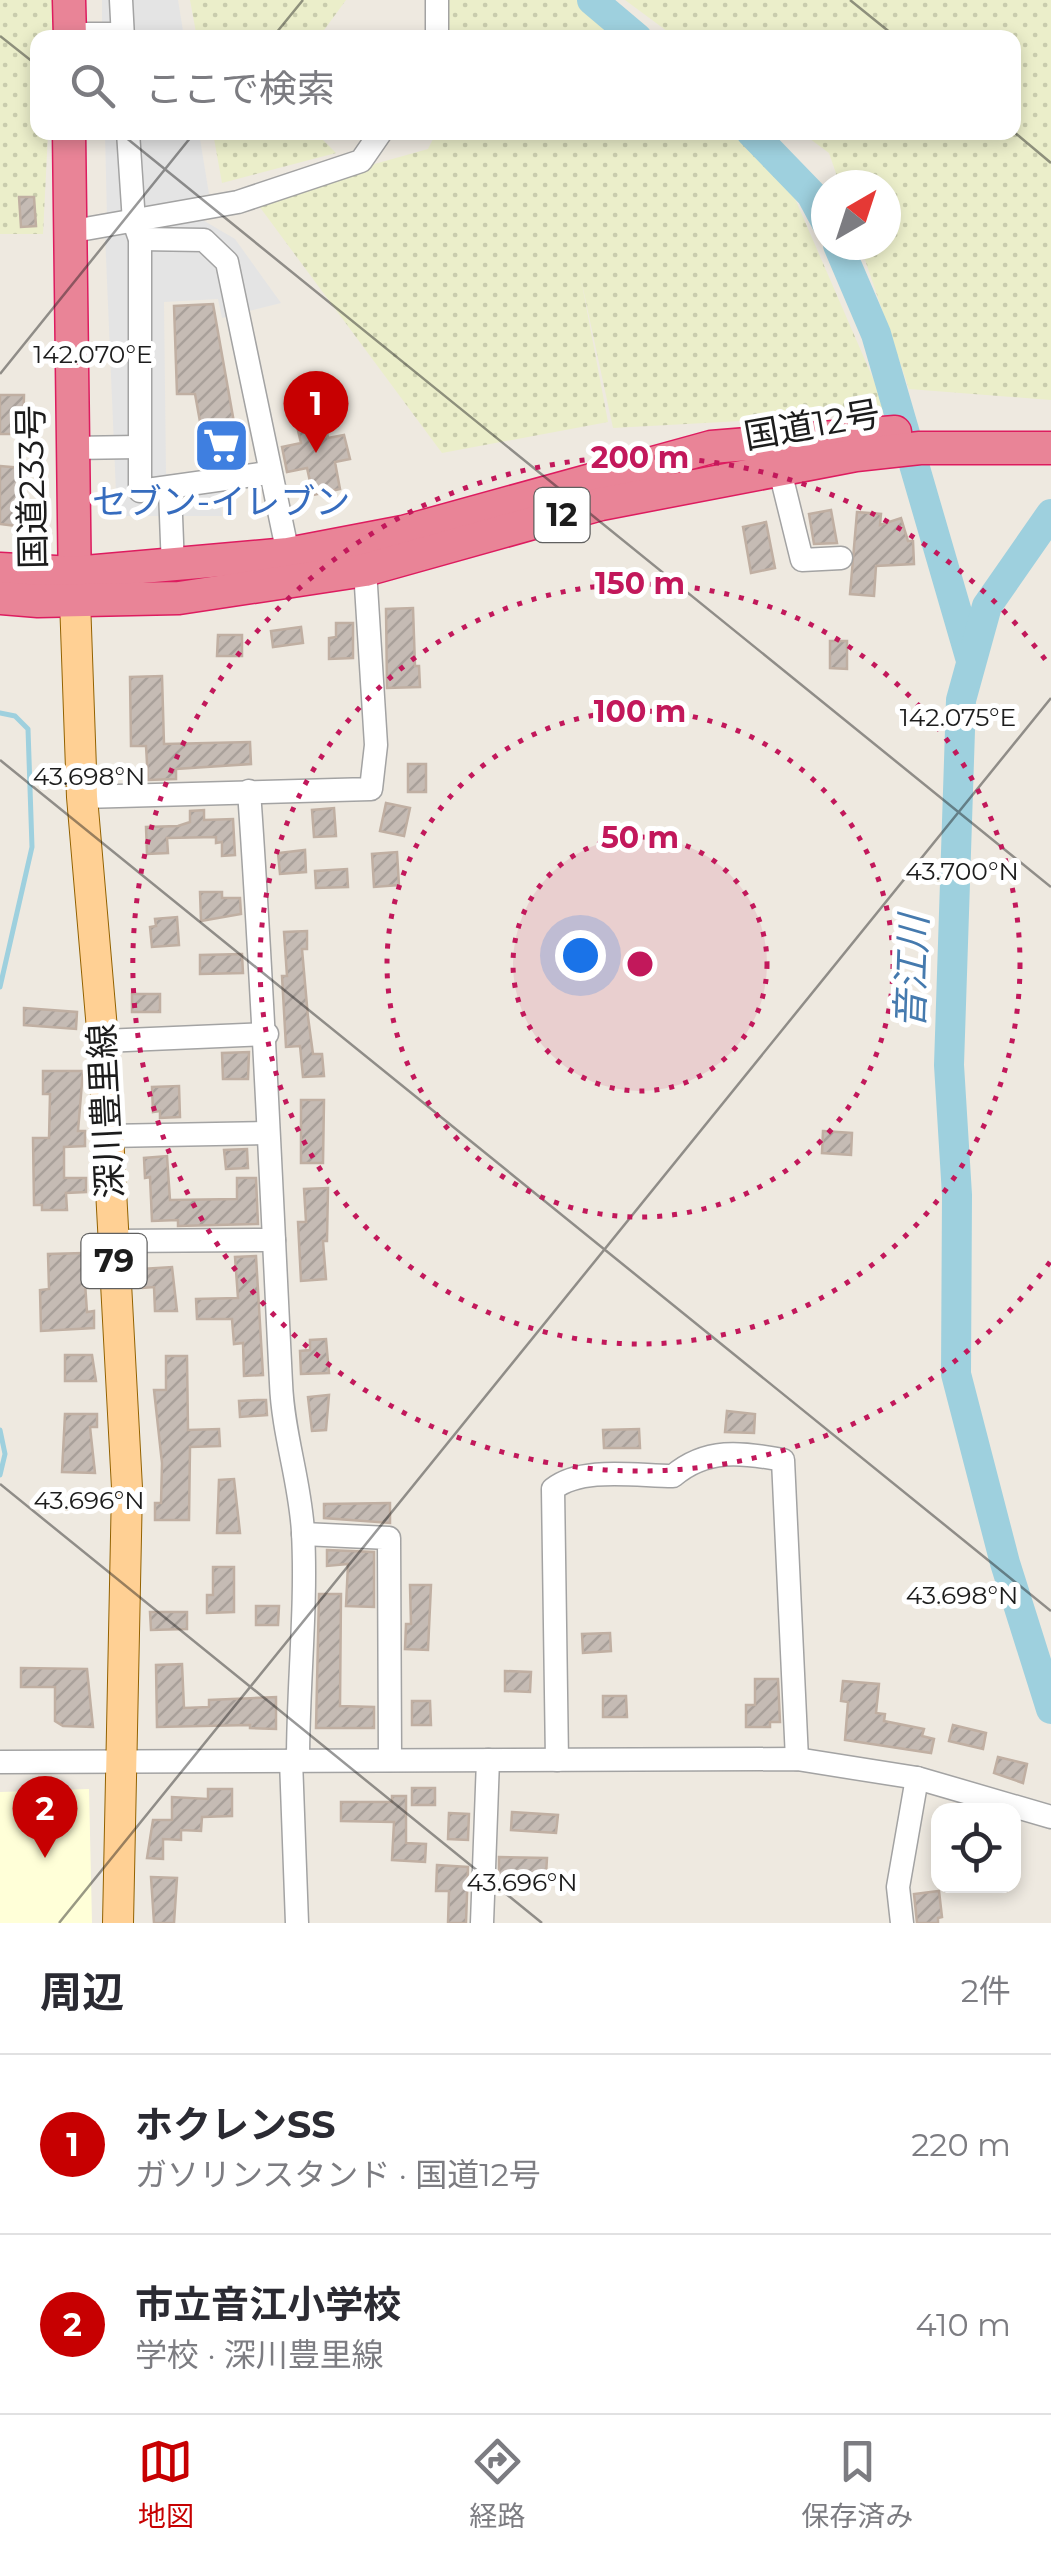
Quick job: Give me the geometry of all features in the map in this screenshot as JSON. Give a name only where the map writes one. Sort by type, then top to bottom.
[{"type":"highway","points":[[70,0],[70,30]]},
{"type":"highway","name":"国道233号","points":[[69,140],[74,587]]},
{"type":"highway","name":"国道12号","points":[[0,598],[173,568],[288,554],[403,532],[712,448],[849,433],[938,432],[1051,439]]},
{"type":"highway","name":"国道12号","points":[[0,569],[74,587],[178,598],[364,570],[601,504],[780,470],[920,448],[1051,448]]},
{"type":"main road","name":"深川豊里線","points":[[74,587],[82,797],[103,1041],[126,1488],[118,1923]]},
{"type":"street","points":[[121,0],[123,30]]},
{"type":"street","points":[[437,0],[437,30]]},
{"type":"street","points":[[129,140],[137,230],[140,491],[268,474]]},
{"type":"street","points":[[137,230],[361,161],[375,140]]},
{"type":"street","points":[[68,232],[137,230],[204,240],[226,262],[288,554]]},
{"type":"street","points":[[70,448],[139,446]]},
{"type":"street","points":[[780,470],[802,560],[840,558]]},
{"type":"street","points":[[170,490],[173,568]]},
{"type":"street","points":[[82,797],[371,789],[376,746],[364,570]]},
{"type":"street","points":[[249,791],[267,1034],[268,1133],[287,1452],[296,1471],[303,1534],[294,1760],[297,1923]]},
{"type":"street","points":[[103,1041],[267,1034]]},
{"type":"street","points":[[107,1136],[268,1133]]},
{"type":"street","points":[[113,1241],[274,1240]]},
{"type":"street","points":[[557,1760],[553,1490],[566,1480],[586,1476],[673,1476],[695,1457],[725,1454],[783,1460],[797,1759]]},
{"type":"street","points":[[303,1534],[388,1538],[390,1760]]},
{"type":"street","points":[[0,1762],[797,1759],[917,1778],[1051,1818]]},
{"type":"street","points":[[482,1923],[488,1760]]},
{"type":"street","points":[[902,1923],[898,1887],[917,1778]]},
{"type":"shaded area","points":[[0,0],[55,0],[53,30],[30,30],[30,140],[48,140],[43,234],[0,234]]},
{"type":"shaded area","points":[[102,0],[178,0],[183,30],[102,30]]},
{"type":"shaded area","points":[[190,0],[346,0],[324,30],[196,30]]},
{"type":"shaded area","points":[[442,0],[578,0],[614,30],[445,30]]},
{"type":"shaded area","points":[[625,0],[1051,0],[1051,400],[909,389],[865,260],[901,260],[901,170],[835,170],[829,153],[811,140],[1021,140],[1021,30],[666,30]]},
{"type":"shaded area","points":[[105,140],[200,140],[209,194],[107,218]]},
{"type":"shaded area","points":[[214,140],[323,140],[336,153],[222,183]]},
{"type":"shaded area","points":[[432,140],[745,140],[783,171],[811,236],[811,260],[822,260],[888,413],[613,428],[581,279],[608,422],[442,453],[253,198],[428,149]]},
{"type":"shaded area","points":[[201,219],[235,239],[281,303],[222,318],[218,299],[164,302],[166,474],[219,472],[222,516],[117,516],[105,234]]},
{"type":"shaded area","points":[[89,1789],[92,1923],[0,1923],[0,1792]]},
{"type":"building","points":[[19,197],[34,197],[36,226],[21,227]]},
{"type":"building","points":[[213,304],[241,462],[208,466],[195,394],[177,394],[174,306]]},
{"type":"building","points":[[0,395],[24,395],[23,434],[0,434]]},
{"type":"building","points":[[323,412],[328,438],[344,435],[350,459],[335,462],[340,489],[313,495],[307,468],[287,472],[282,447],[301,443],[295,418]]},
{"type":"building","points":[[0,466],[22,468],[17,526],[0,524]]},
{"type":"building","points":[[831,510],[837,543],[814,544],[809,514]]},
{"type":"building","points":[[857,512],[881,514],[880,525],[901,518],[908,541],[913,541],[914,564],[876,566],[874,596],[850,594]]},
{"type":"building","points":[[766,522],[775,568],[751,573],[743,527]]},
{"type":"building","points":[[413,608],[415,666],[419,666],[420,687],[387,688],[386,609]]},
{"type":"building","points":[[336,623],[353,623],[353,658],[329,659],[329,638],[336,637]]},
{"type":"building","points":[[301,627],[303,643],[273,647],[271,631]]},
{"type":"building","points":[[218,635],[242,635],[242,656],[217,656]]},
{"type":"building","points":[[830,641],[847,641],[847,669],[830,668]]},
{"type":"building","points":[[162,676],[164,744],[250,742],[251,764],[176,769],[176,779],[148,780],[146,746],[131,746],[130,677]]},
{"type":"building","points":[[408,764],[426,764],[426,792],[408,792]]},
{"type":"building","points":[[386,803],[410,808],[404,836],[380,831]]},
{"type":"building","points":[[334,808],[336,836],[314,837],[312,810]]},
{"type":"building","points":[[204,810],[204,820],[233,819],[235,855],[222,856],[222,842],[216,843],[216,837],[167,838],[168,853],[147,854],[146,827],[178,826],[190,822],[190,811]]},
{"type":"building","points":[[305,850],[306,872],[280,874],[278,853]]},
{"type":"building","points":[[397,852],[399,885],[374,887],[372,854]]},
{"type":"building","points":[[347,869],[348,887],[316,888],[315,871]]},
{"type":"building","points":[[200,892],[222,892],[222,898],[240,898],[241,914],[201,921]]},
{"type":"building","points":[[177,917],[179,945],[152,947],[150,927],[156,926],[155,919]]},
{"type":"building","points":[[307,931],[307,949],[302,949],[308,1017],[313,1054],[322,1054],[324,1076],[303,1077],[300,1046],[286,1047],[282,976],[287,976],[284,932]]},
{"type":"building","points":[[242,954],[243,973],[200,974],[200,955]]},
{"type":"building","points":[[132,994],[160,994],[160,1012],[132,1012]]},
{"type":"building","points":[[24,1008],[77,1012],[76,1029],[24,1025]]},
{"type":"building","points":[[249,1052],[248,1079],[223,1079],[222,1053]]},
{"type":"building","points":[[43,1071],[83,1071],[78,1131],[85,1131],[85,1146],[64,1147],[64,1178],[86,1178],[86,1192],[66,1193],[67,1210],[42,1210],[42,1205],[34,1205],[33,1138],[49,1138],[50,1094],[43,1094]]},
{"type":"building","points":[[179,1086],[180,1117],[160,1118],[160,1111],[153,1112],[152,1087]]},
{"type":"building","points":[[301,1100],[324,1100],[323,1163],[301,1163]]},
{"type":"building","points":[[823,1131],[852,1133],[851,1155],[822,1153]]},
{"type":"building","points":[[247,1149],[248,1168],[226,1169],[224,1150]]},
{"type":"building","points":[[167,1156],[170,1200],[237,1199],[237,1178],[256,1178],[258,1224],[178,1226],[178,1220],[152,1221],[150,1177],[145,1178],[144,1158]]},
{"type":"building","points":[[328,1188],[327,1241],[323,1241],[326,1279],[301,1281],[298,1222],[306,1222],[304,1189]]},
{"type":"building","points":[[83,1253],[87,1312],[94,1311],[94,1328],[41,1331],[40,1290],[49,1289],[48,1254]]},
{"type":"building","points":[[256,1256],[263,1375],[244,1376],[243,1343],[234,1344],[232,1319],[197,1319],[196,1299],[238,1298],[235,1257]]},
{"type":"building","points":[[172,1267],[177,1311],[155,1311],[154,1287],[143,1288],[142,1269]]},
{"type":"building","points":[[326,1339],[329,1373],[301,1374],[300,1351],[310,1350],[310,1340]]},
{"type":"building","points":[[65,1355],[92,1355],[96,1381],[65,1381]]},
{"type":"building","points":[[166,1356],[187,1356],[188,1430],[219,1429],[220,1446],[190,1447],[189,1520],[155,1520],[155,1503],[161,1503],[162,1463],[154,1390],[166,1390]]},
{"type":"building","points":[[329,1395],[326,1430],[312,1431],[308,1397]]},
{"type":"building","points":[[266,1400],[267,1415],[240,1417],[239,1401]]},
{"type":"building","points":[[727,1411],[755,1414],[754,1433],[725,1432]]},
{"type":"building","points":[[65,1414],[97,1414],[97,1427],[90,1427],[95,1473],[62,1472]]},
{"type":"building","points":[[639,1429],[640,1448],[604,1448],[603,1430]]},
{"type":"building","points":[[234,1479],[240,1533],[217,1533],[219,1480]]},
{"type":"building","points":[[390,1503],[390,1523],[324,1518],[324,1504]]},
{"type":"building","points":[[327,1550],[374,1552],[374,1607],[346,1606],[348,1564],[327,1566]]},
{"type":"building","points":[[213,1567],[234,1567],[234,1612],[207,1613],[207,1595],[213,1595]]},
{"type":"building","points":[[410,1585],[431,1585],[428,1650],[405,1649],[406,1624],[411,1624]]},
{"type":"building","points":[[319,1594],[341,1594],[340,1706],[374,1707],[374,1728],[316,1728]]},
{"type":"building","points":[[256,1606],[279,1606],[278,1625],[256,1625]]},
{"type":"building","points":[[150,1612],[187,1612],[187,1629],[151,1630]]},
{"type":"building","points":[[610,1633],[611,1651],[583,1653],[582,1634]]},
{"type":"building","points":[[182,1664],[184,1708],[209,1707],[209,1700],[276,1697],[276,1729],[250,1725],[157,1727],[156,1665]]},
{"type":"building","points":[[21,1668],[87,1669],[93,1727],[63,1726],[55,1721],[55,1687],[21,1687]]},
{"type":"building","points":[[505,1671],[531,1672],[530,1692],[505,1691]]},
{"type":"building","points":[[755,1679],[778,1679],[780,1722],[770,1722],[770,1727],[746,1727],[746,1705],[755,1705]]},
{"type":"building","points":[[843,1681],[879,1684],[876,1713],[885,1714],[884,1721],[924,1729],[922,1736],[934,1739],[931,1753],[845,1740],[848,1702],[841,1701]]},
{"type":"building","points":[[603,1696],[626,1696],[627,1717],[603,1717]]},
{"type":"building","points":[[412,1701],[430,1701],[431,1725],[412,1725]]},
{"type":"building","points":[[953,1725],[986,1733],[983,1749],[949,1741]]},
{"type":"building","points":[[998,1757],[1027,1764],[1023,1783],[994,1773]]},
{"type":"building","points":[[412,1788],[435,1788],[435,1805],[412,1805]]},
{"type":"building","points":[[208,1789],[232,1789],[232,1816],[202,1817],[201,1831],[181,1830],[181,1840],[163,1839],[163,1859],[147,1858],[153,1820],[172,1820],[172,1797],[208,1799]]},
{"type":"building","points":[[392,1796],[406,1796],[406,1843],[426,1844],[425,1862],[392,1860],[394,1822],[341,1821],[341,1802],[392,1802]]},
{"type":"building","points":[[512,1812],[558,1815],[556,1833],[511,1830]]},
{"type":"building","points":[[449,1813],[469,1814],[468,1840],[448,1839]]},
{"type":"building","points":[[499,1857],[547,1858],[546,1875],[536,1874],[536,1879],[499,1878]]},
{"type":"building","points":[[437,1865],[468,1867],[466,1923],[448,1923],[449,1891],[436,1891]]},
{"type":"building","points":[[151,1877],[177,1878],[174,1923],[154,1923]]},
{"type":"building","points":[[939,1893],[942,1917],[938,1923],[917,1923],[914,1894]]},
{"type":"waterway","name":"音江川","points":[[592,0],[628,30]]},
{"type":"waterway","name":"音江川","points":[[759,140],[811,194]]},
{"type":"waterway","name":"音江川","points":[[844,260],[876,334],[970,657]]},
{"type":"waterway","name":"音江川","points":[[1051,514],[987,606],[961,700],[949,1065],[957,1195],[956,1374],[1005,1563],[1051,1709]]},
{"type":"waterway","points":[[0,713],[15,716],[28,729],[32,847],[0,987]]},
{"type":"waterway","points":[[0,1430],[5,1454],[0,1475]]},
{"type":"place","name":"セブン-イレブン","points":[[221,446]]},
{"type":"place","name":"ホクレンSS","points":[[316,453]]},
{"type":"place","name":"市立音江小学校","points":[[45,1858]]}]
